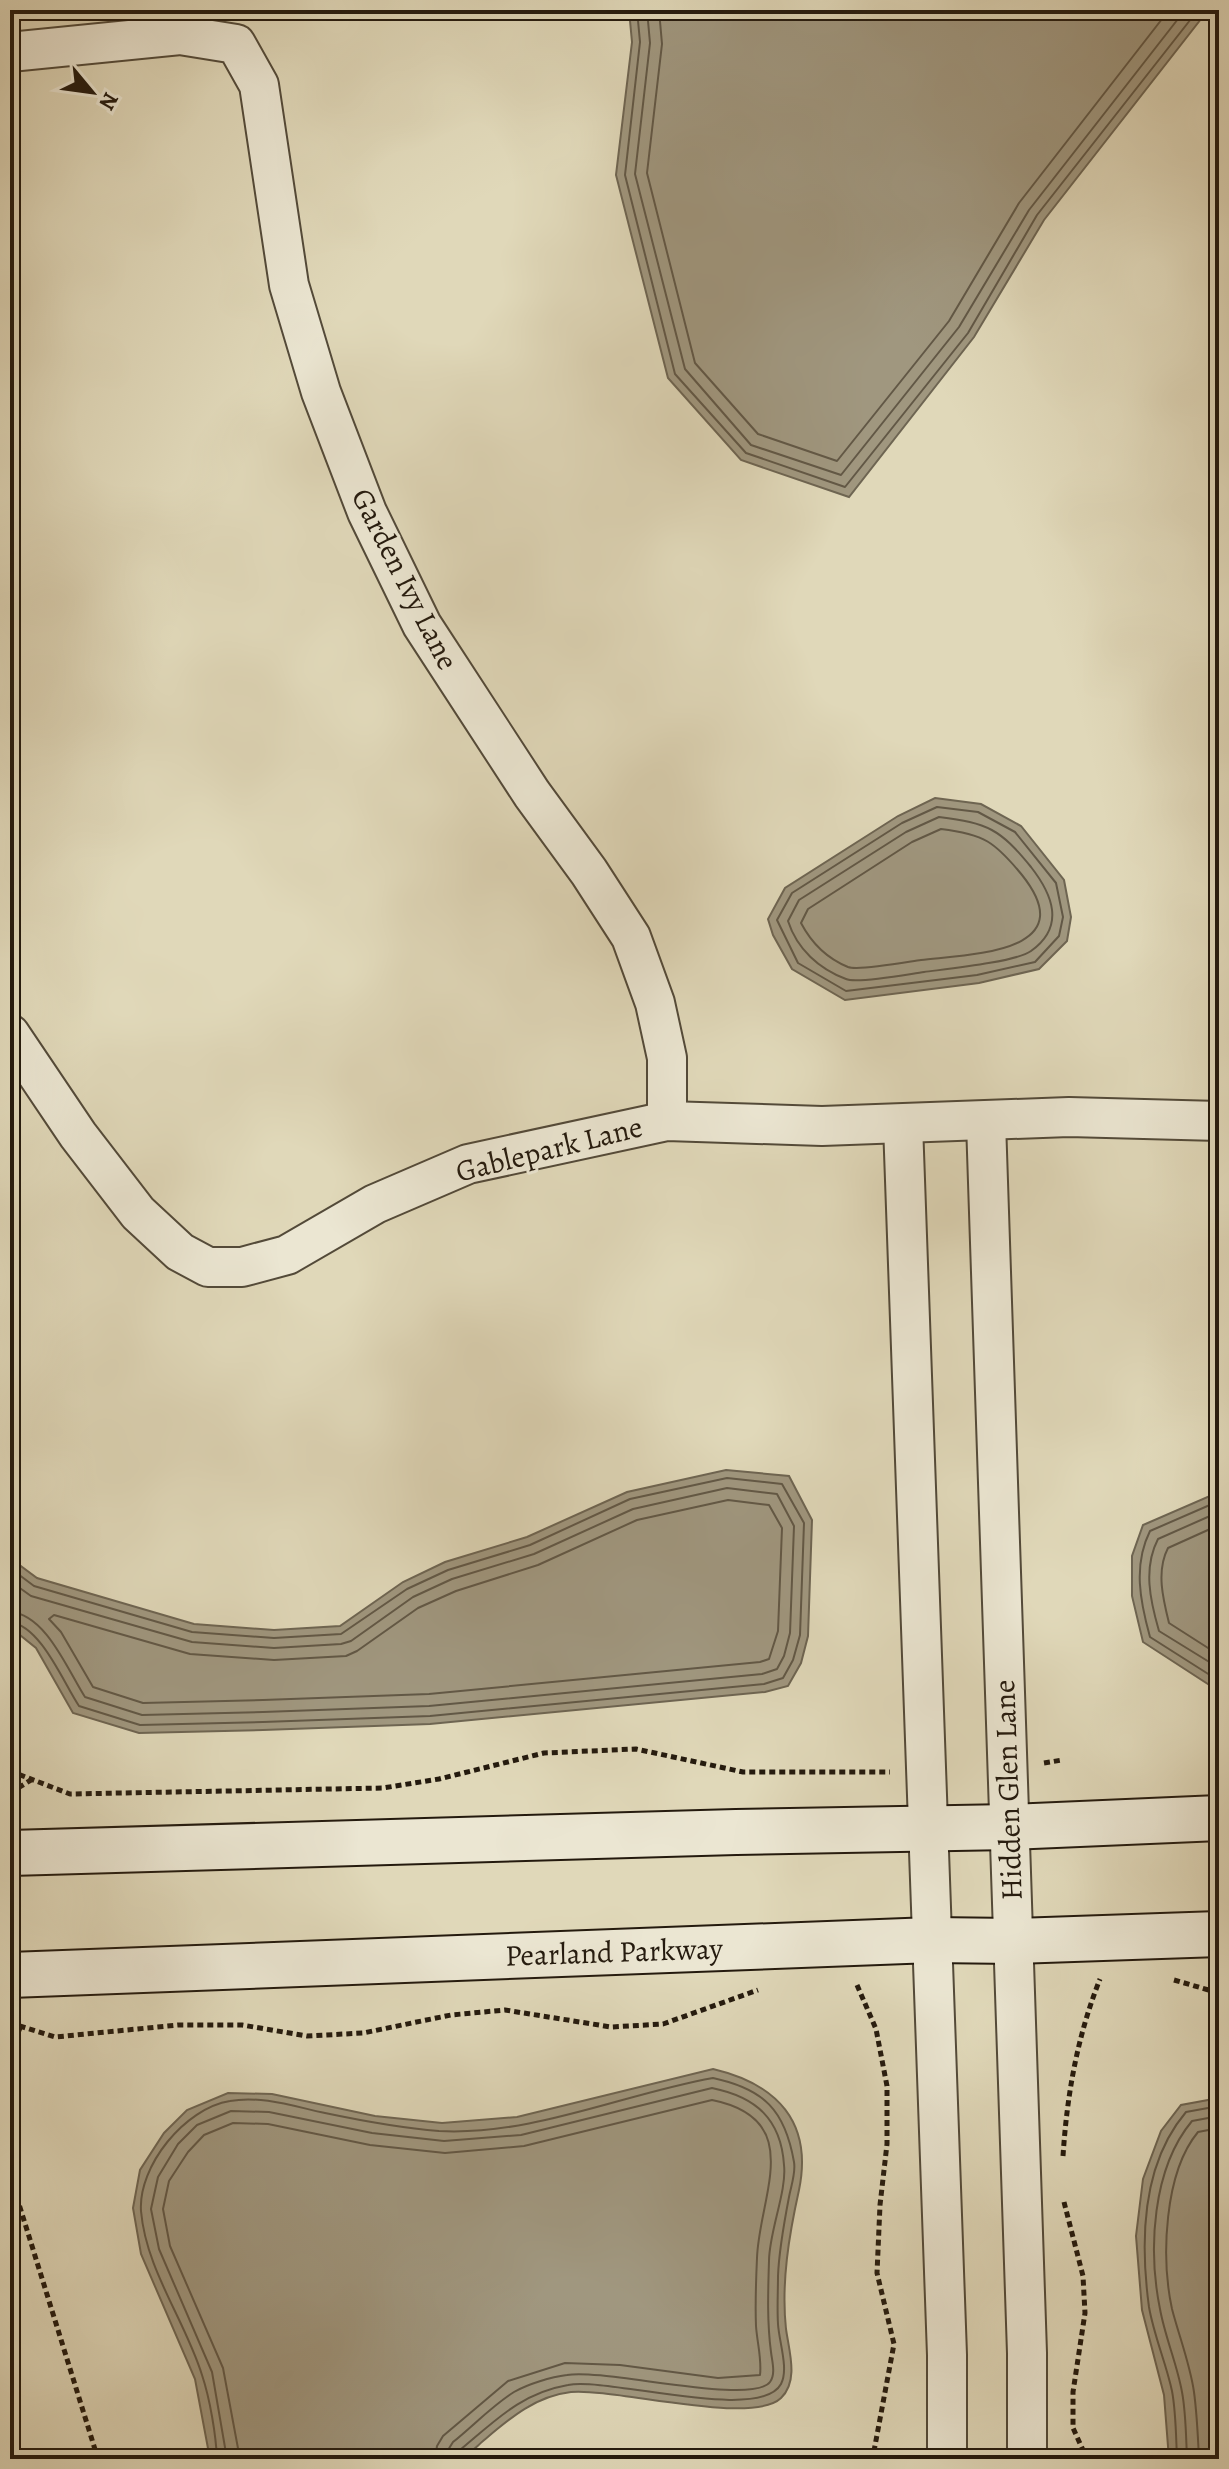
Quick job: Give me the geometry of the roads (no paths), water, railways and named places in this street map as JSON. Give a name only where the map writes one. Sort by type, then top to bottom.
[{"type":"main road","points":[[10,1853],[1010,1827],[1219,1818]]},
{"type":"main road","name":"Pearland Parkway","points":[[10,1975],[932,1940],[1014,1941],[1219,1934]]},
{"type":"street","name":"Garden Ivy Lane","points":[[10,52],[180,35],[236,44],[259,85],[289,285],[321,392],[367,512],[422,625],[532,794],[589,872],[631,937],[655,1003],[667,1058],[667,1121]]},
{"type":"street","name":"Gablepark Lane","points":[[10,1034],[78,1135],[138,1213],[180,1252],[208,1267],[242,1267],[287,1255],[375,1204],[468,1164],[667,1121],[822,1126],[1069,1117],[1219,1121]]},
{"type":"street","name":"Hidden Glen Lane","points":[[986,1122],[1027,2353],[1027,2459]]},
{"type":"street","points":[[903,1124],[947,2355],[947,2459]]},
{"type":"water","points":[[629,10],[1208,10],[1044,220],[974,337],[849,497],[741,460],[668,378],[616,175],[632,42]]},
{"type":"water","points":[[935,798],[981,804],[1021,826],[1064,880],[1071,917],[1067,941],[1039,969],[979,983],[845,1000],[792,969],[773,935],[768,919],[785,888],[898,816]]},
{"type":"water","points":[[726,1470],[789,1476],[812,1520],[808,1636],[801,1663],[788,1686],[765,1692],[430,1724],[139,1733],[73,1713],[36,1648],[10,1627],[10,1558],[37,1578],[194,1624],[274,1630],[340,1626],[403,1582],[445,1562],[527,1537],[627,1492]]},
{"type":"water","points":[[1219,1492],[1219,1686],[1211,1686],[1143,1642],[1132,1596],[1132,1556],[1143,1525]]},
{"type":"water","points":[[713,2069],[736,2076],[772,2096],[795,2126],[800,2145],[802,2166],[785,2277],[791,2374],[787,2391],[781,2398],[765,2406],[742,2408],[571,2392],[534,2403],[459,2459],[210,2459],[195,2379],[141,2254],[133,2208],[140,2170],[164,2133],[187,2110],[228,2093],[272,2094],[375,2116],[442,2123],[517,2117]]},
{"type":"water","points":[[1219,2098],[1219,2459],[1169,2459],[1164,2395],[1142,2310],[1136,2236],[1143,2179],[1161,2131],[1181,2105]]}]
